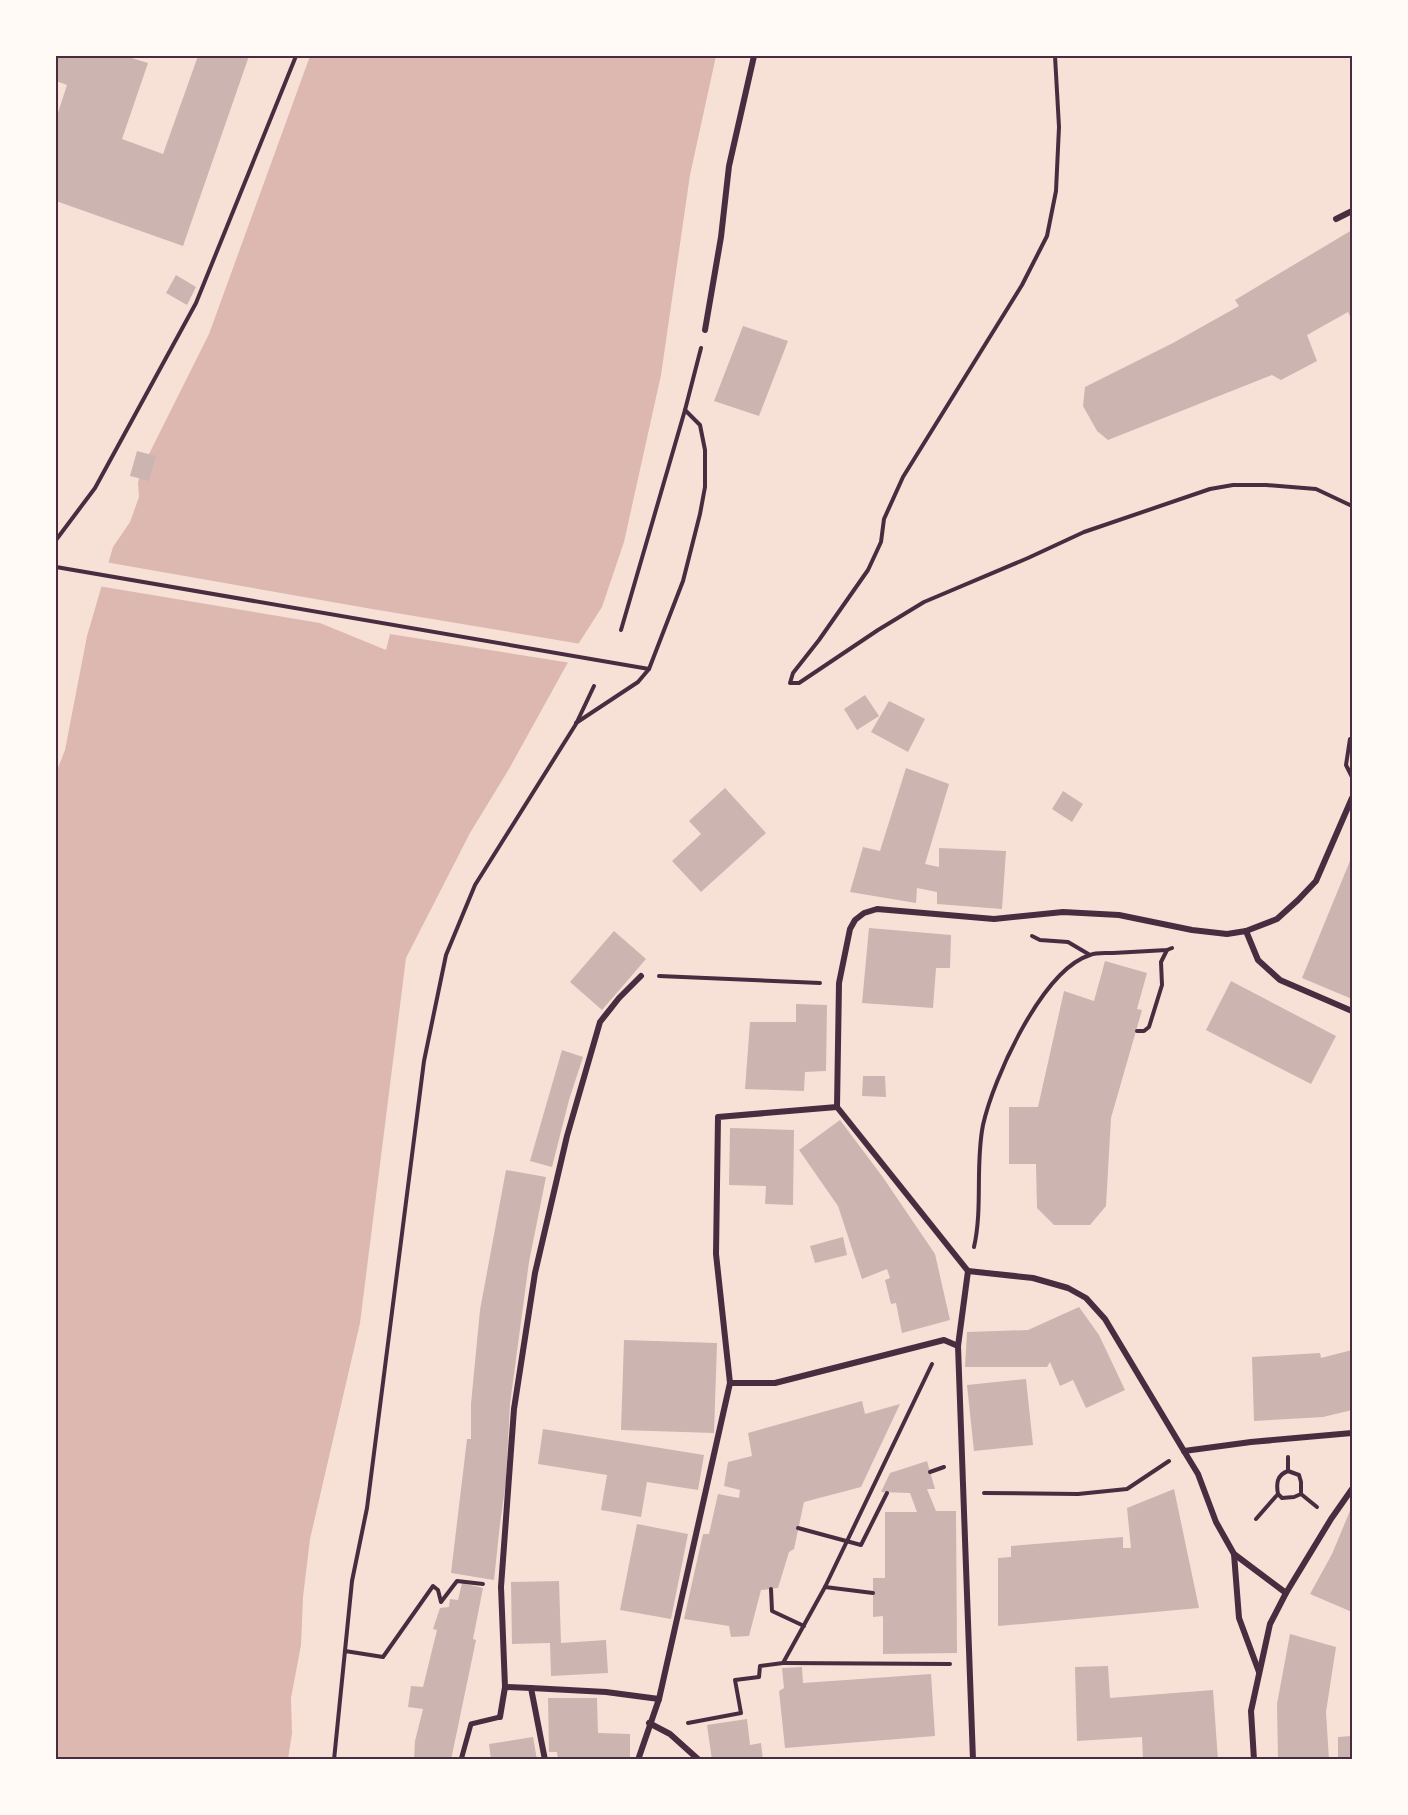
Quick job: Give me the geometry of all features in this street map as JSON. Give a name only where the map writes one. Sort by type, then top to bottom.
[{"type":"street","points":[[705,330],[721,237],[729,166],[754,56]]},
{"type":"street","points":[[1336,219],[1353,211]]},
{"type":"street","points":[[1286,1593],[1234,1554],[1216,1522],[1198,1474],[1105,1319],[1086,1298],[1068,1288],[1033,1278],[968,1271],[837,1107],[838,983],[850,929],[855,920],[864,913],[877,909],[994,919],[1063,912],[1119,915],[1192,930],[1227,934],[1246,931],[1277,919],[1316,881],[1353,798]]},
{"type":"street","points":[[1246,931],[1258,960],[1280,980],[1353,1011]]},
{"type":"street","points":[[461,1760],[471,1724],[500,1717],[505,1687],[501,1587],[514,1409],[534,1273],[567,1136],[600,1022],[641,976]]},
{"type":"street","points":[[638,1760],[659,1699],[730,1383],[716,1254],[718,1117],[837,1107]]},
{"type":"street","points":[[968,1271],[958,1346],[973,1760]]},
{"type":"street","points":[[730,1383],[775,1383],[944,1340],[958,1346]]},
{"type":"street","points":[[1184,1451],[1251,1442],[1353,1433]]},
{"type":"street","points":[[1252,1758],[1251,1711],[1270,1624],[1286,1593],[1353,1489]]},
{"type":"street","points":[[1234,1554],[1239,1618],[1259,1672]]},
{"type":"street","points":[[505,1687],[606,1692],[659,1699]]},
{"type":"street","points":[[531,1688],[545,1760]]},
{"type":"street","points":[[649,1723],[670,1734],[699,1760]]},
{"type":"path","points":[[56,540],[95,488],[196,303],[296,56]]},
{"type":"path","points":[[1055,56],[1059,128],[1056,191],[1047,236],[1022,285],[903,477],[884,519],[880,542],[868,570],[793,673],[790,683],[799,683],[924,602],[1084,532],[1210,489],[1233,485],[1316,489],[1353,507]]},
{"type":"path","points":[[621,630],[685,410],[705,330]]},
{"type":"path","points":[[576,724],[638,681],[649,669],[683,581],[705,487],[705,450],[700,425],[685,410]]},
{"type":"path","points":[[56,567],[649,669]]},
{"type":"path","points":[[334,1760],[352,1581],[367,1508],[424,1061],[446,955],[475,885],[576,724],[594,686]]},
{"type":"path","points":[[1350,738],[1347,765],[1353,777]]},
{"type":"path","points":[[977,1232],[978,1170],[983,1125],[997,1081],[1012,1045],[1047,990],[1066,969],[1090,955],[1167,950],[1188,938],[1192,930]]},
{"type":"path","points":[[1040,940],[1068,942],[1090,955]]},
{"type":"path","points":[[1137,1030],[1144,1031],[1149,1027],[1162,985],[1161,962],[1167,950]]},
{"type":"path","points":[[641,976],[838,983]]},
{"type":"path","points":[[783,1663],[825,1587],[944,1340]]},
{"type":"path","points":[[964,1492],[1078,1494],[1127,1489],[1184,1451]]},
{"type":"path","points":[[1256,1519],[1278,1494],[1278,1479],[1282,1473],[1293,1471],[1299,1475],[1301,1494],[1282,1498],[1278,1494]]},
{"type":"path","points":[[798,1528],[861,1545],[887,1493]]},
{"type":"path","points":[[345,1651],[383,1657],[433,1586],[438,1590],[441,1602],[457,1581],[501,1587]]},
{"type":"path","points":[[825,1587],[873,1593]]},
{"type":"path","points":[[771,1589],[772,1611],[804,1626]]},
{"type":"path","points":[[670,1734],[685,1724],[741,1713],[735,1680],[759,1677],[760,1666],[783,1663],[883,1665],[958,1663]]},
{"type":"shaded area","points":[[310,56],[716,56],[690,175],[661,375],[624,542],[602,607],[577,646],[509,769],[470,833],[406,958],[360,1323],[310,1539],[303,1597],[301,1645],[291,1698],[292,1733],[288,1759],[56,1759],[56,773],[65,750],[87,636],[113,547],[130,522],[139,497],[138,482],[143,466],[209,334]]},
{"type":"pier","points":[[105,562],[581,644],[571,663],[390,634],[386,650],[320,623],[98,586]]},
{"type":"building","points":[[56,56],[125,56],[148,63],[122,139],[163,154],[198,56],[249,56],[183,246],[56,201],[56,119],[67,85],[56,81]]},
{"type":"building","points":[[1352,230],[1352,320],[1348,312],[1307,335],[1317,361],[1281,380],[1272,375],[1108,440],[1097,431],[1083,406],[1085,387],[1173,343],[1239,306],[1235,300]]},
{"type":"building","points":[[176,275],[196,287],[187,305],[166,293]]},
{"type":"building","points":[[743,326],[788,341],[759,416],[714,401]]},
{"type":"building","points":[[137,451],[156,456],[149,481],[130,476]]},
{"type":"building","points":[[865,695],[879,716],[857,730],[844,709]]},
{"type":"building","points":[[889,701],[925,719],[908,752],[871,732]]},
{"type":"building","points":[[906,768],[949,784],[925,864],[939,867],[939,848],[1006,851],[1002,909],[937,904],[937,892],[917,888],[916,903],[850,892],[863,847],[880,851]]},
{"type":"building","points":[[725,788],[766,833],[701,892],[672,861],[701,834],[689,821]]},
{"type":"building","points":[[1063,791],[1083,804],[1072,822],[1052,809]]},
{"type":"building","points":[[1352,856],[1352,999],[1302,978]]},
{"type":"building","points":[[869,928],[951,935],[950,968],[936,968],[933,1008],[862,1003]]},
{"type":"building","points":[[614,931],[646,959],[602,1010],[570,982]]},
{"type":"building","points":[[1105,961],[1147,973],[1137,1009],[1142,1010],[1111,1118],[1106,1206],[1090,1225],[1054,1225],[1037,1208],[1036,1164],[1009,1164],[1009,1107],[1038,1107],[1064,991],[1094,1001]]},
{"type":"building","points":[[1231,981],[1336,1036],[1311,1084],[1206,1030]]},
{"type":"building","points":[[796,1004],[827,1005],[826,1071],[805,1072],[804,1091],[745,1089],[750,1022],[796,1022]]},
{"type":"building","points":[[562,1050],[583,1057],[569,1100],[552,1167],[530,1161]]},
{"type":"building","points":[[863,1076],[885,1076],[886,1097],[862,1096]]},
{"type":"building","points":[[840,1120],[882,1176],[935,1254],[950,1320],[902,1333],[896,1303],[891,1304],[885,1280],[890,1278],[887,1269],[862,1279],[838,1206],[799,1150]]},
{"type":"building","points":[[730,1128],[794,1130],[793,1205],[765,1204],[766,1186],[729,1185]]},
{"type":"building","points":[[506,1170],[546,1177],[529,1262],[510,1404],[506,1481],[494,1580],[451,1573],[467,1439],[471,1439],[471,1404],[480,1310]]},
{"type":"building","points":[[843,1237],[847,1255],[815,1263],[810,1246]]},
{"type":"building","points":[[1079,1307],[1099,1335],[1125,1390],[1086,1408],[1073,1380],[1060,1386],[1050,1362],[1047,1367],[965,1367],[967,1332],[1028,1330]]},
{"type":"building","points":[[624,1340],[717,1343],[714,1433],[621,1430]]},
{"type":"building","points":[[1352,1350],[1352,1410],[1323,1417],[1254,1421],[1252,1357],[1320,1353],[1321,1358]]},
{"type":"building","points":[[1026,1379],[1033,1445],[974,1451],[967,1385]]},
{"type":"building","points":[[862,1401],[865,1414],[900,1404],[861,1487],[804,1502],[794,1549],[789,1552],[778,1588],[761,1590],[749,1636],[731,1637],[729,1626],[684,1619],[703,1534],[709,1534],[718,1494],[739,1498],[740,1490],[724,1486],[728,1462],[752,1456],[748,1433]]},
{"type":"building","points":[[543,1429],[704,1455],[698,1490],[647,1482],[641,1517],[601,1510],[607,1475],[538,1464]]},
{"type":"building","points":[[927,1461],[935,1489],[927,1489],[936,1511],[956,1511],[957,1653],[883,1654],[883,1616],[873,1617],[873,1578],[885,1578],[885,1512],[917,1512],[910,1493],[881,1492],[890,1473]]},
{"type":"building","points":[[1174,1489],[1199,1608],[998,1626],[998,1558],[1011,1557],[1011,1546],[1123,1537],[1123,1548],[1131,1548],[1127,1508]]},
{"type":"building","points":[[1352,1506],[1352,1612],[1310,1594],[1332,1554]]},
{"type":"building","points":[[637,1524],[688,1534],[671,1619],[620,1610]]},
{"type":"building","points":[[559,1581],[561,1643],[606,1640],[608,1673],[551,1676],[550,1643],[512,1644],[511,1582]]},
{"type":"building","points":[[462,1583],[483,1588],[473,1639],[476,1640],[451,1760],[414,1760],[415,1741],[423,1709],[408,1707],[411,1686],[423,1687],[437,1630],[433,1629],[440,1608],[449,1607],[450,1599],[458,1600]]},
{"type":"building","points":[[1290,1634],[1336,1647],[1326,1712],[1329,1760],[1278,1760],[1277,1704]]},
{"type":"building","points":[[1108,1666],[1110,1698],[1213,1690],[1218,1760],[1143,1760],[1142,1737],[1077,1741],[1075,1667]]},
{"type":"building","points":[[802,1667],[803,1683],[931,1674],[935,1736],[785,1748],[779,1691],[784,1688],[782,1668]]},
{"type":"building","points":[[548,1698],[597,1698],[598,1733],[630,1734],[630,1760],[558,1760],[557,1752],[549,1752]]},
{"type":"building","points":[[747,1719],[750,1745],[761,1743],[763,1760],[712,1760],[707,1725]]},
{"type":"building","points":[[1352,1736],[1352,1760],[1338,1760],[1338,1737]]},
{"type":"building","points":[[533,1737],[537,1760],[491,1760],[489,1744]]}]
